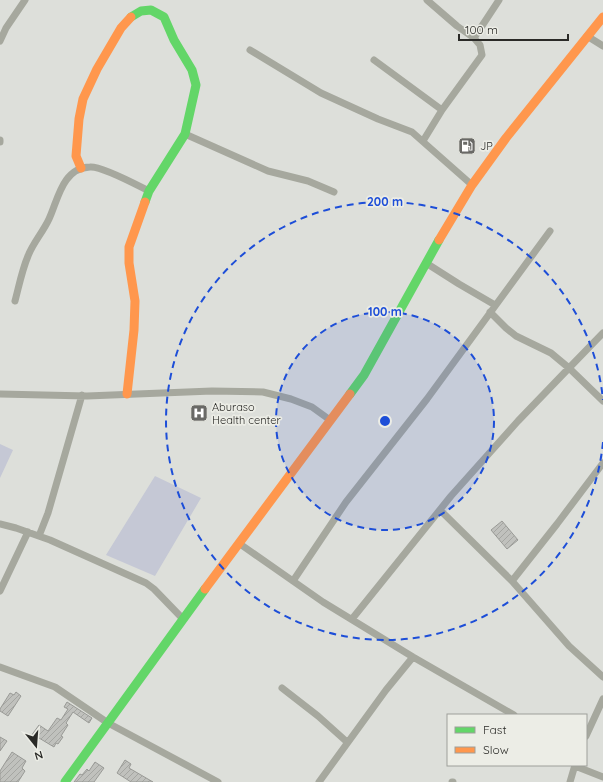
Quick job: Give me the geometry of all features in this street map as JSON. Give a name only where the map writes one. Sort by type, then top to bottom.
[{"type":"street","points":[[0,41],[6,28],[26,0]]},
{"type":"street","points":[[423,142],[442,110],[482,55],[480,45],[474,38],[457,26],[428,0]]},
{"type":"street","points":[[474,38],[499,0]]},
{"type":"street","points":[[81,168],[76,156],[79,119],[83,99],[97,69],[121,28],[131,17],[141,11],[151,10],[164,17],[174,40],[188,61],[194,75],[196,85],[185,134],[149,192],[129,251],[129,263],[135,301],[134,330],[127,394]]},
{"type":"street","points":[[65,782],[183,619],[364,375],[426,262],[472,185],[506,138],[603,17]]},
{"type":"street","points":[[587,36],[603,46]]},
{"type":"street","points":[[250,50],[321,93],[378,119],[412,132],[472,185]]},
{"type":"street","points":[[374,60],[442,110]]},
{"type":"street","points":[[185,134],[268,171],[308,181],[334,192]]},
{"type":"street","points":[[15,300],[28,255],[49,218],[61,186],[68,177],[81,168],[91,167],[122,178],[149,192]]},
{"type":"street","points":[[293,581],[346,502],[427,399],[550,231]]},
{"type":"street","points":[[426,262],[459,284],[495,305]]},
{"type":"street","points":[[490,312],[516,336],[552,353],[603,401]]},
{"type":"street","points":[[352,620],[440,510],[518,421],[603,334]]},
{"type":"street","points":[[0,394],[82,395],[212,391],[263,392],[291,399],[312,407],[330,420]]},
{"type":"street","points":[[39,536],[48,513],[82,395]]},
{"type":"street","points":[[512,580],[603,463]]},
{"type":"street","points":[[440,510],[512,580],[569,646],[603,677]]},
{"type":"street","points":[[0,524],[39,536],[146,583],[154,589],[183,619]]},
{"type":"street","points":[[0,591],[28,532]]},
{"type":"street","points":[[240,544],[323,602],[413,658],[512,714]]},
{"type":"street","points":[[319,782],[386,690],[413,658]]},
{"type":"street","points":[[0,668],[54,687],[108,723],[218,782]]},
{"type":"street","points":[[282,688],[318,716],[347,742]]},
{"type":"street","points":[[587,734],[603,699]]},
{"type":"street","points":[[570,782],[575,766],[603,777]]},
{"type":"shaded area","points":[[0,444],[13,450],[0,478]]},
{"type":"shaded area","points":[[155,476],[201,498],[155,576],[106,555]]},
{"type":"building","points":[[502,521],[518,540],[507,549],[491,530]]},
{"type":"building","points":[[16,692],[21,696],[8,716],[0,711],[0,709],[10,693],[14,695]]},
{"type":"building","points":[[67,702],[92,718],[89,723],[73,712],[66,723],[68,725],[61,736],[63,737],[54,747],[39,738],[38,741],[31,736],[39,725],[48,731],[57,718],[61,720],[68,709],[64,707]]},
{"type":"building","points":[[0,737],[7,741],[0,751]]},
{"type":"building","points":[[12,752],[26,761],[22,768],[25,771],[18,782],[0,782],[0,771]]},
{"type":"building","points":[[125,760],[131,764],[129,768],[153,782],[131,782],[117,773]]},
{"type":"building","points":[[95,762],[104,768],[94,782],[74,782],[80,774],[82,775],[87,769],[89,771]]},
{"type":"traffic: fast","points":[[131,17],[141,11],[151,10],[164,17],[174,40],[192,70],[196,85],[185,134],[149,191],[145,202]]},
{"type":"traffic: fast","points":[[350,394],[364,375],[439,240]]},
{"type":"traffic: fast","points":[[65,782],[205,589]]},
{"type":"traffic: slow","points":[[81,168],[76,156],[79,119],[83,99],[97,69],[121,28],[131,17]]},
{"type":"traffic: slow","points":[[439,240],[472,185],[506,138],[603,17]]},
{"type":"traffic: slow","points":[[127,394],[134,330],[135,301],[129,263],[129,247],[145,202]]},
{"type":"traffic: slow","points":[[205,589],[350,394]]},
{"type":"place","name":"JP","points":[[467,146]]},
{"type":"place","name":"Aburaso Health center","points":[[199,413]]}]
